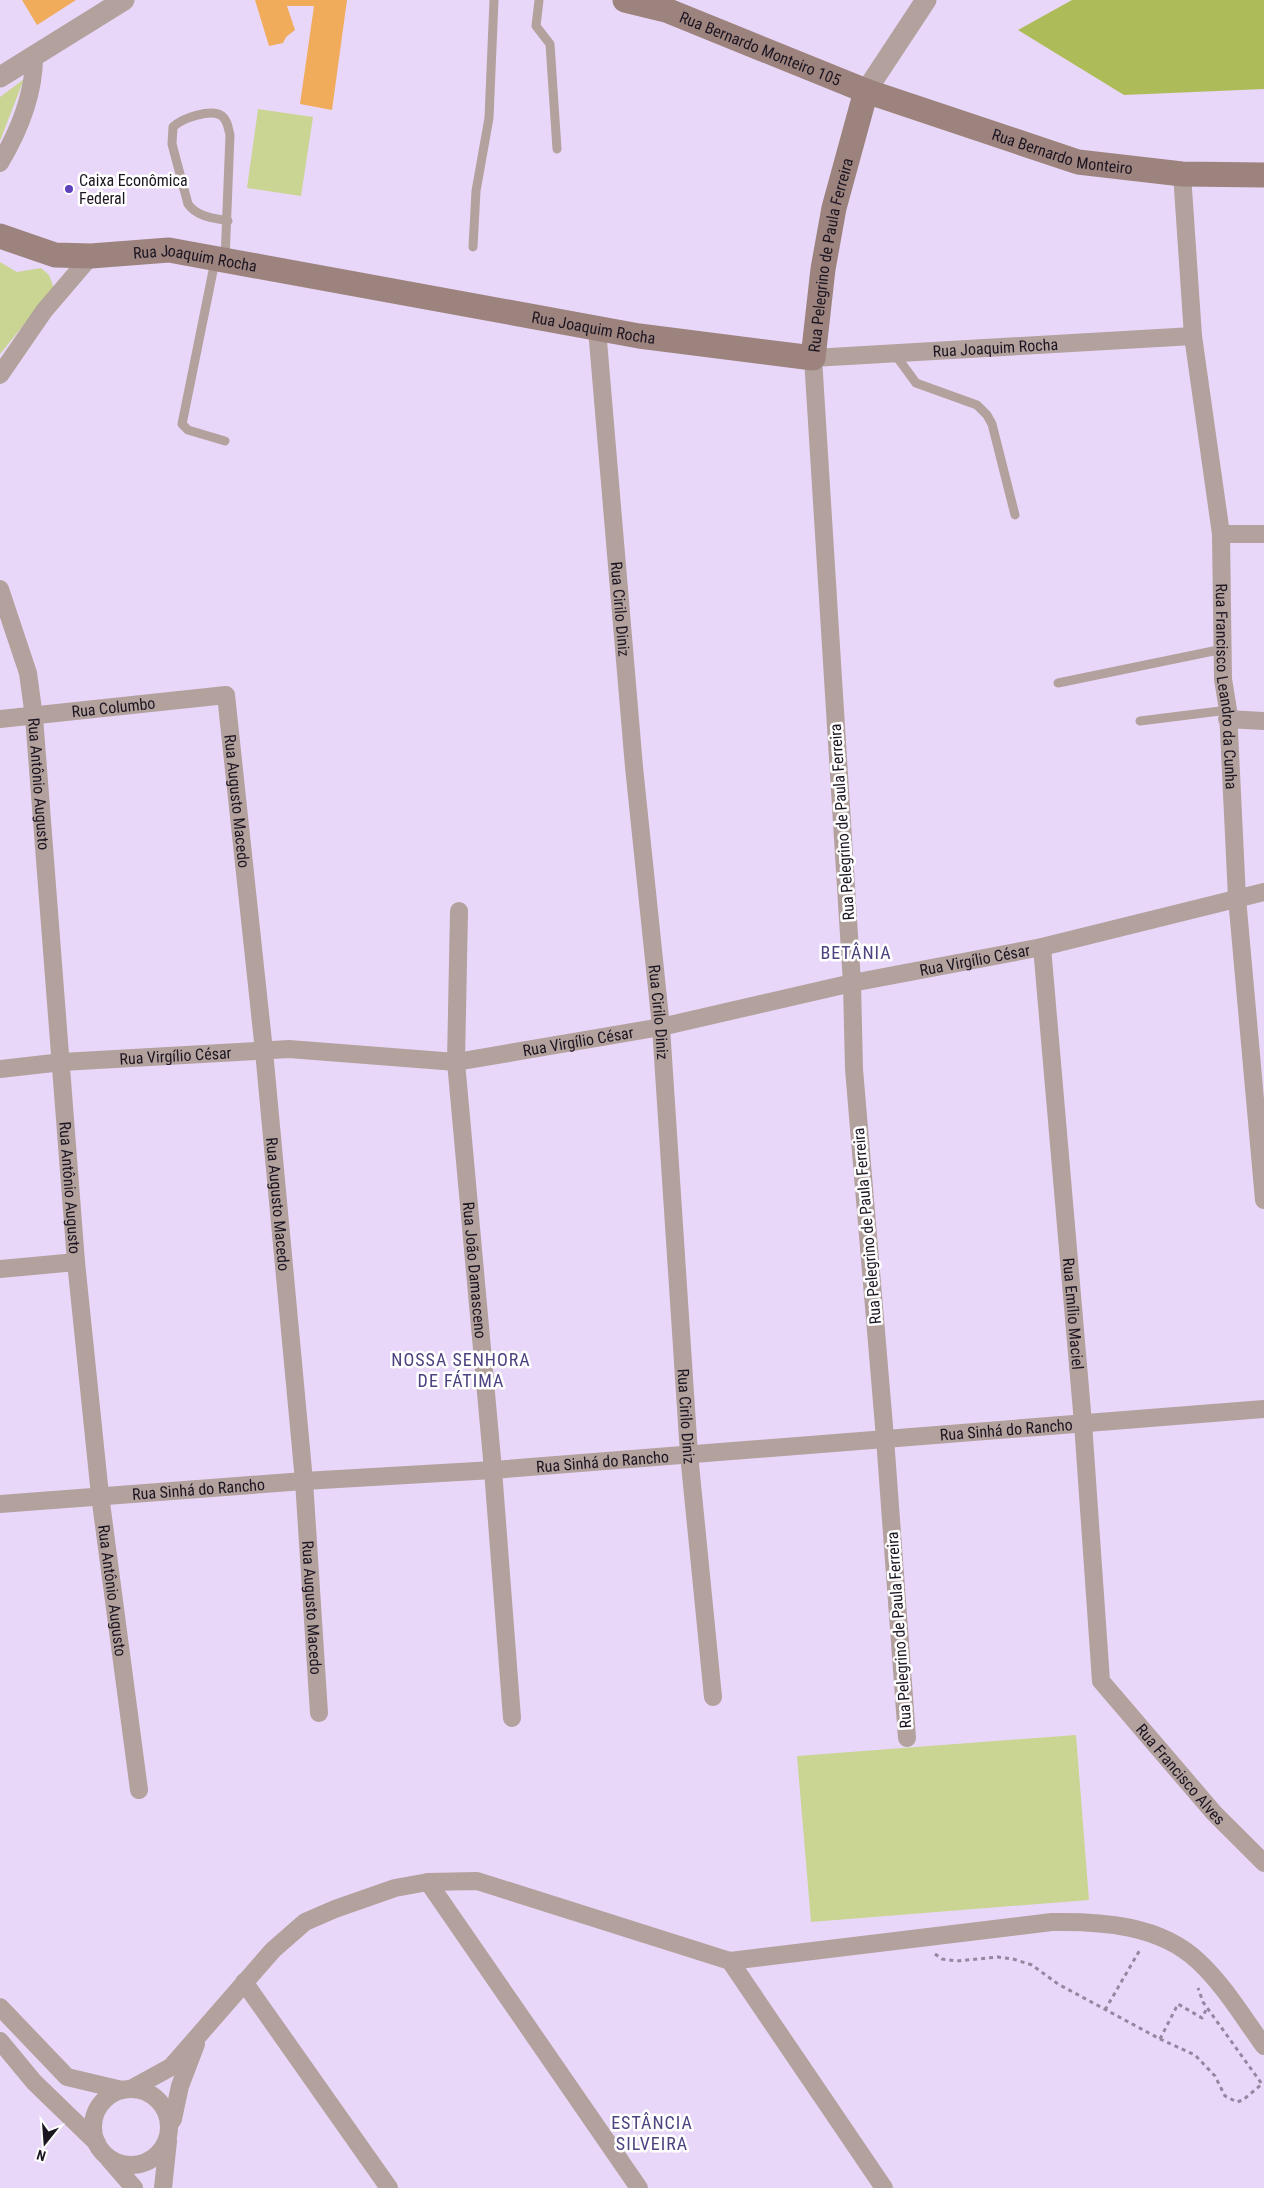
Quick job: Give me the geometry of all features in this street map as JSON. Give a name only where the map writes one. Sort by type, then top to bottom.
[{"type":"main road","name":"Rua Bernardo Monteiro 105","points":[[625,0],[666,10],[866,91]]},
{"type":"main road","name":"Rua Bernardo Monteiro","points":[[866,91],[1078,162],[1182,174],[1264,175]]},
{"type":"main road","name":"Rua Pelegrino de Paula Ferreira","points":[[813,358],[823,269],[834,208],[866,91]]},
{"type":"main road","name":"Rua Joaquim Rocha","points":[[0,236],[55,256],[91,256],[169,250],[639,336],[813,358]]},
{"type":"street","points":[[0,77],[124,0]]},
{"type":"street","points":[[866,91],[926,0]]},
{"type":"street","points":[[0,163],[14,138],[34,80],[34,57]]},
{"type":"street","name":"Rua Francisco Leandro da Cunha","points":[[1182,174],[1193,336],[1221,534],[1223,679],[1227,715],[1237,898],[1264,1200]]},
{"type":"street","points":[[55,256],[65,286]]},
{"type":"street","points":[[0,375],[44,311],[91,256]]},
{"type":"street","name":"Rua Cirilo Diniz","points":[[597,328],[635,777],[661,1027],[689,1454],[713,1697]]},
{"type":"street","name":"Rua Joaquim Rocha","points":[[813,358],[1193,336]]},
{"type":"street","name":"Rua Pelegrino de Paula Ferreira","points":[[813,358],[852,983],[854,1069],[885,1438],[907,1738]]},
{"type":"street","points":[[1221,534],[1264,534]]},
{"type":"street","name":"Rua Antônio Augusto","points":[[0,588],[28,673],[34,717],[76,1262],[100,1496],[139,1790]]},
{"type":"street","name":"Rua Columbo","points":[[0,719],[226,696]]},
{"type":"street","name":"Rua Augusto Macedo","points":[[226,696],[264,1051],[304,1481],[319,1713]]},
{"type":"street","points":[[1227,715],[1264,721]]},
{"type":"street","name":"Rua Virgílio César","points":[[0,1069],[62,1062],[289,1050],[456,1062],[661,1027],[852,983],[1042,947],[1264,892]]},
{"type":"street","name":"Rua João Damasceno","points":[[459,911],[456,1062],[493,1470],[512,1718]]},
{"type":"street","name":"Rua Emílio Maciel","points":[[1042,947],[1083,1423],[1101,1681]]},
{"type":"street","points":[[0,1269],[76,1262]]},
{"type":"street","name":"Rua Sinhá do Rancho","points":[[0,1504],[304,1481],[493,1470],[1264,1409]]},
{"type":"street","name":"Rua Francisco Alves","points":[[1101,1681],[1214,1814],[1264,1863]]},
{"type":"street","points":[[134,2188],[99,2147],[93,2132],[96,2110],[107,2098],[171,2067],[273,1950],[305,1922],[335,1909],[395,1888],[428,1882],[477,1881],[730,1961],[1062,1921],[1092,1921],[1128,1927],[1167,1941],[1197,1960],[1222,1988],[1264,2046]]},
{"type":"street","points":[[428,1882],[639,2188]]},
{"type":"street","points":[[730,1961],[884,2188]]},
{"type":"street","points":[[244,1982],[389,2188]]},
{"type":"street","points":[[0,2007],[67,2078],[150,2093],[158,2099],[164,2107],[169,2130],[163,2188]]},
{"type":"street","points":[[0,2041],[34,2082],[111,2159],[122,2164],[146,2162],[157,2155],[164,2146],[173,2119],[180,2086],[200,2034]]},
{"type":"lane","points":[[473,247],[476,191],[489,118],[494,0]]},
{"type":"lane","points":[[539,0],[536,26],[550,44],[557,149]]},
{"type":"lane","points":[[225,441],[188,430],[182,424],[228,221],[230,135],[227,122],[222,116],[214,112],[179,121],[173,127],[172,144],[188,204],[192,210],[200,215],[228,221]]},
{"type":"lane","points":[[894,353],[916,383],[977,406],[987,415],[992,424],[1014,515]]},
{"type":"lane","points":[[1058,683],[1223,650]]},
{"type":"lane","points":[[1140,721],[1227,715]]},
{"type":"path","points":[[1105,2010],[1149,1934]]},
{"type":"path","points":[[922,1937],[932,1952],[942,1959],[957,1961],[998,1956],[1032,1965],[1058,1984],[1105,2010],[1195,2055],[1215,2076],[1225,2096],[1237,2102],[1243,2100],[1262,2084],[1207,2008],[1197,1987],[1197,1960]]},
{"type":"path","points":[[1160,2039],[1178,2004],[1202,2018],[1207,2008]]},
{"type":"green space","points":[[1072,0],[1264,0],[1264,89],[1124,95],[1018,30]]},
{"type":"green space","points":[[24,79],[0,141],[0,97]]},
{"type":"green space","points":[[258,109],[313,117],[301,196],[247,188]]},
{"type":"green space","points":[[0,262],[17,272],[41,268],[49,275],[54,288],[0,354]]},
{"type":"green space","points":[[1076,1735],[1089,1900],[811,1922],[797,1756]]},
{"type":"building","points":[[22,0],[76,0],[37,25]]},
{"type":"building","points":[[255,0],[347,0],[332,110],[300,104],[314,6],[287,6],[295,30],[286,37],[283,43],[269,46]]},
{"type":"place","name":"Caixa Econômica Federal","points":[[69,189]]},
{"type":"district","name":"BETÂNIA","points":[[856,952]]},
{"type":"district","name":"NOSSA SENHORA DE FÁTIMA","points":[[461,1369]]},
{"type":"district","name":"ESTÂNCIA SILVEIRA","points":[[652,2132]]}]
